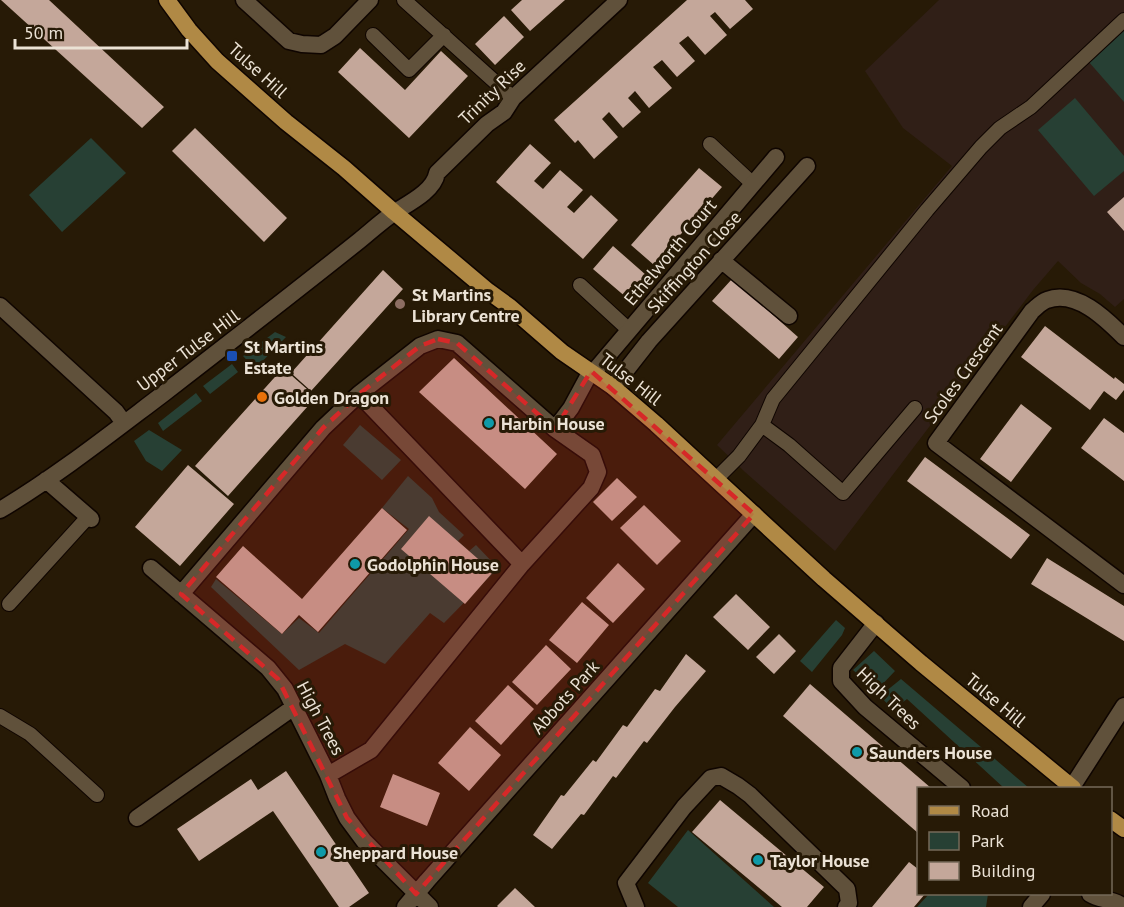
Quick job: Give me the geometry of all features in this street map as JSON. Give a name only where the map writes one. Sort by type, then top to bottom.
[{"type":"main road","name":"Tulse Hill","points":[[167,0],[189,30],[217,61],[286,122],[345,168],[394,212],[562,352],[613,387],[716,478],[824,579],[1072,787]]},
{"type":"street","points":[[244,0],[289,41],[302,45],[321,45],[335,36],[370,0]]},
{"type":"street","name":"Trinity Rise","points":[[394,212],[419,198],[436,178],[437,173],[486,124],[504,112],[513,98],[619,0]]},
{"type":"street","name":"Ethelworth Court","points":[[555,429],[571,408],[592,372],[776,157]]},
{"type":"street","name":"Skiffington Close","points":[[613,387],[649,341],[807,166]]},
{"type":"street","name":"Upper Tulse Hill","points":[[0,510],[46,480],[124,423],[269,313],[394,212]]},
{"type":"street","points":[[721,260],[789,316]]},
{"type":"street","name":"Scoles Crescent","points":[[1124,337],[1099,313],[1089,307],[1064,298],[1047,300],[1032,311],[936,443],[1124,585]]},
{"type":"street","points":[[0,306],[116,412],[124,423]]},
{"type":"street","points":[[181,594],[318,433],[359,394],[420,346],[438,339],[457,343],[555,429],[592,455],[598,472],[591,488],[522,564],[371,750],[328,775]]},
{"type":"street","points":[[359,394],[522,564]]},
{"type":"street","points":[[46,480],[89,518]]},
{"type":"street","name":"Abbots Park","points":[[411,901],[754,514]]},
{"type":"street","name":"High Trees","points":[[151,568],[278,679],[328,775],[347,818],[411,901],[430,907]]},
{"type":"street","name":"High Trees","points":[[876,624],[841,668],[841,681],[866,707],[960,787]]},
{"type":"street","points":[[1074,787],[1124,706]]},
{"type":"street","points":[[137,818],[294,707]]},
{"type":"street","points":[[636,907],[626,883],[684,807],[711,778],[721,776],[750,795],[847,889],[849,903],[846,907]]},
{"type":"street","points":[[1031,907],[1041,895]]},
{"type":"street","points":[[1092,895],[1118,901],[1124,907]]},
{"type":"lane","points":[[404,0],[513,98]]},
{"type":"lane","points":[[716,478],[739,456],[762,425],[773,399],[981,147],[1000,128],[1031,107],[1124,20]]},
{"type":"lane","points":[[373,35],[409,70],[444,35]]},
{"type":"lane","points":[[710,144],[753,184]]},
{"type":"lane","points":[[580,285],[629,330]]},
{"type":"lane","points":[[762,425],[789,445],[843,494],[915,408]]},
{"type":"lane","points":[[9,604],[89,518]]},
{"type":"lane","points":[[0,716],[30,734],[97,795]]},
{"type":"highlighted area","points":[[438,339],[457,343],[555,429],[591,371],[754,514],[416,894],[347,818],[278,679],[181,594],[323,428],[359,394],[420,346]]},
{"type":"shaded area","points":[[939,0],[1124,0],[1124,299],[1115,307],[1100,294],[1081,283],[1058,261],[1033,290],[835,551],[717,445],[952,166],[903,128],[865,71]]},
{"type":"green space","points":[[1124,29],[1124,102],[1088,61]]},
{"type":"green space","points":[[1075,98],[1124,156],[1124,171],[1094,196],[1038,130]]},
{"type":"green space","points":[[91,138],[126,173],[62,232],[29,195]]},
{"type":"green space","points":[[275,332],[286,337],[255,369],[243,356]]},
{"type":"green space","points":[[232,364],[238,372],[210,394],[203,386]]},
{"type":"green space","points":[[196,393],[202,401],[163,431],[158,423]]},
{"type":"green space","points":[[360,425],[401,460],[382,480],[343,445]]},
{"type":"green space","points":[[149,430],[182,450],[162,471],[146,461],[134,441]]},
{"type":"green space","points":[[408,476],[432,498],[439,512],[464,535],[458,541],[469,551],[476,545],[498,568],[444,623],[430,613],[385,664],[345,644],[299,670],[211,587],[216,579],[282,634],[299,618],[319,633],[409,529],[382,508]]},
{"type":"green space","points":[[836,620],[845,628],[842,635],[812,672],[800,661]]},
{"type":"green space","points":[[874,651],[895,671],[876,691],[853,670]]},
{"type":"green space","points":[[901,679],[1028,787],[1003,787],[907,699],[893,710],[880,696]]},
{"type":"green space","points":[[688,830],[774,907],[678,907],[648,883]]},
{"type":"green space","points":[[928,895],[988,895],[986,907],[917,907]]},
{"type":"building","points":[[1,0],[49,0],[164,107],[142,128]]},
{"type":"building","points":[[522,0],[565,0],[530,31],[511,10]]},
{"type":"building","points":[[687,0],[745,0],[753,9],[730,29],[715,12],[710,16],[727,35],[705,55],[688,36],[679,43],[695,61],[677,77],[662,60],[653,67],[672,88],[649,108],[635,91],[628,98],[641,112],[623,128],[609,112],[602,119],[618,137],[594,159],[578,140],[575,143],[554,120]]},
{"type":"building","points":[[504,16],[524,37],[495,65],[475,44]]},
{"type":"building","points":[[360,48],[405,90],[441,51],[468,76],[409,138],[338,72]]},
{"type":"building","points":[[195,128],[287,218],[264,242],[172,151]]},
{"type":"building","points":[[530,144],[551,163],[534,181],[543,189],[560,170],[583,190],[567,207],[574,213],[591,195],[618,220],[583,259],[496,182]]},
{"type":"building","points":[[699,168],[722,187],[654,265],[631,245]]},
{"type":"building","points":[[1124,197],[1124,231],[1107,212]]},
{"type":"building","points":[[613,246],[654,282],[634,304],[593,269]]},
{"type":"building","points":[[383,270],[403,289],[311,391],[291,373]]},
{"type":"building","points":[[732,279],[798,337],[779,359],[712,301]]},
{"type":"building","points":[[1045,326],[1114,379],[1115,377],[1124,384],[1124,390],[1116,400],[1104,391],[1090,410],[1021,357]]},
{"type":"building","name":"Harbin House","points":[[454,358],[557,454],[525,489],[419,392]]},
{"type":"building","points":[[283,368],[316,397],[228,496],[195,466]]},
{"type":"building","points":[[1021,404],[1052,428],[1011,482],[980,459]]},
{"type":"building","points":[[1104,418],[1124,433],[1124,481],[1081,448]]},
{"type":"building","points":[[925,457],[1030,535],[1011,559],[907,481]]},
{"type":"building","points":[[188,465],[234,504],[180,566],[135,527]]},
{"type":"building","points":[[617,478],[637,497],[612,521],[593,502]]},
{"type":"building","points":[[644,505],[681,541],[657,565],[620,528]]},
{"type":"building","points":[[382,508],[407,530],[318,632],[299,615],[282,634],[216,577],[243,546],[302,599]]},
{"type":"building","points":[[429,516],[493,572],[465,604],[401,549]]},
{"type":"building","points":[[1047,558],[1124,606],[1124,641],[1031,584]]},
{"type":"building","points":[[618,563],[645,589],[613,623],[586,598]]},
{"type":"building","points":[[736,594],[770,627],[748,650],[713,617]]},
{"type":"building","points":[[582,602],[609,625],[577,663],[549,640]]},
{"type":"building","points":[[779,634],[796,651],[774,674],[756,657]]},
{"type":"building","points":[[546,645],[571,669],[537,705],[512,682]]},
{"type":"building","points":[[686,654],[706,671],[647,743],[644,741],[616,778],[613,776],[584,815],[581,814],[552,849],[533,835],[561,795],[564,796],[593,760],[596,762],[623,725],[627,727],[655,689],[660,691]]},
{"type":"building","name":"Saunders House","points":[[810,684],[930,787],[917,787],[917,832],[783,716]]},
{"type":"building","points":[[508,685],[534,709],[501,745],[475,721]]},
{"type":"building","points":[[470,727],[501,755],[469,791],[438,763]]},
{"type":"building","points":[[286,771],[369,893],[349,907],[339,907],[273,811],[199,861],[177,829],[251,779],[258,790]]},
{"type":"building","points":[[393,774],[440,793],[427,826],[380,807]]},
{"type":"building","name":"Taylor House","points":[[720,800],[824,887],[807,907],[782,907],[692,832]]},
{"type":"building","points":[[909,862],[917,868],[917,895],[924,895],[914,907],[872,907]]},
{"type":"building","points":[[515,888],[535,907],[498,907]]},
{"type":"place","name":"St Martins Library Centre","points":[[400,304]]},
{"type":"place","name":"St Martins Estate","points":[[232,356]]},
{"type":"place","name":"Golden Dragon","points":[[262,397]]},
{"type":"place","name":"Harbin House","points":[[489,423]]},
{"type":"place","name":"Godolphin House","points":[[355,564]]},
{"type":"place","name":"Saunders House","points":[[857,752]]},
{"type":"place","name":"Sheppard House","points":[[321,852]]},
{"type":"place","name":"Taylor House","points":[[758,860]]}]
